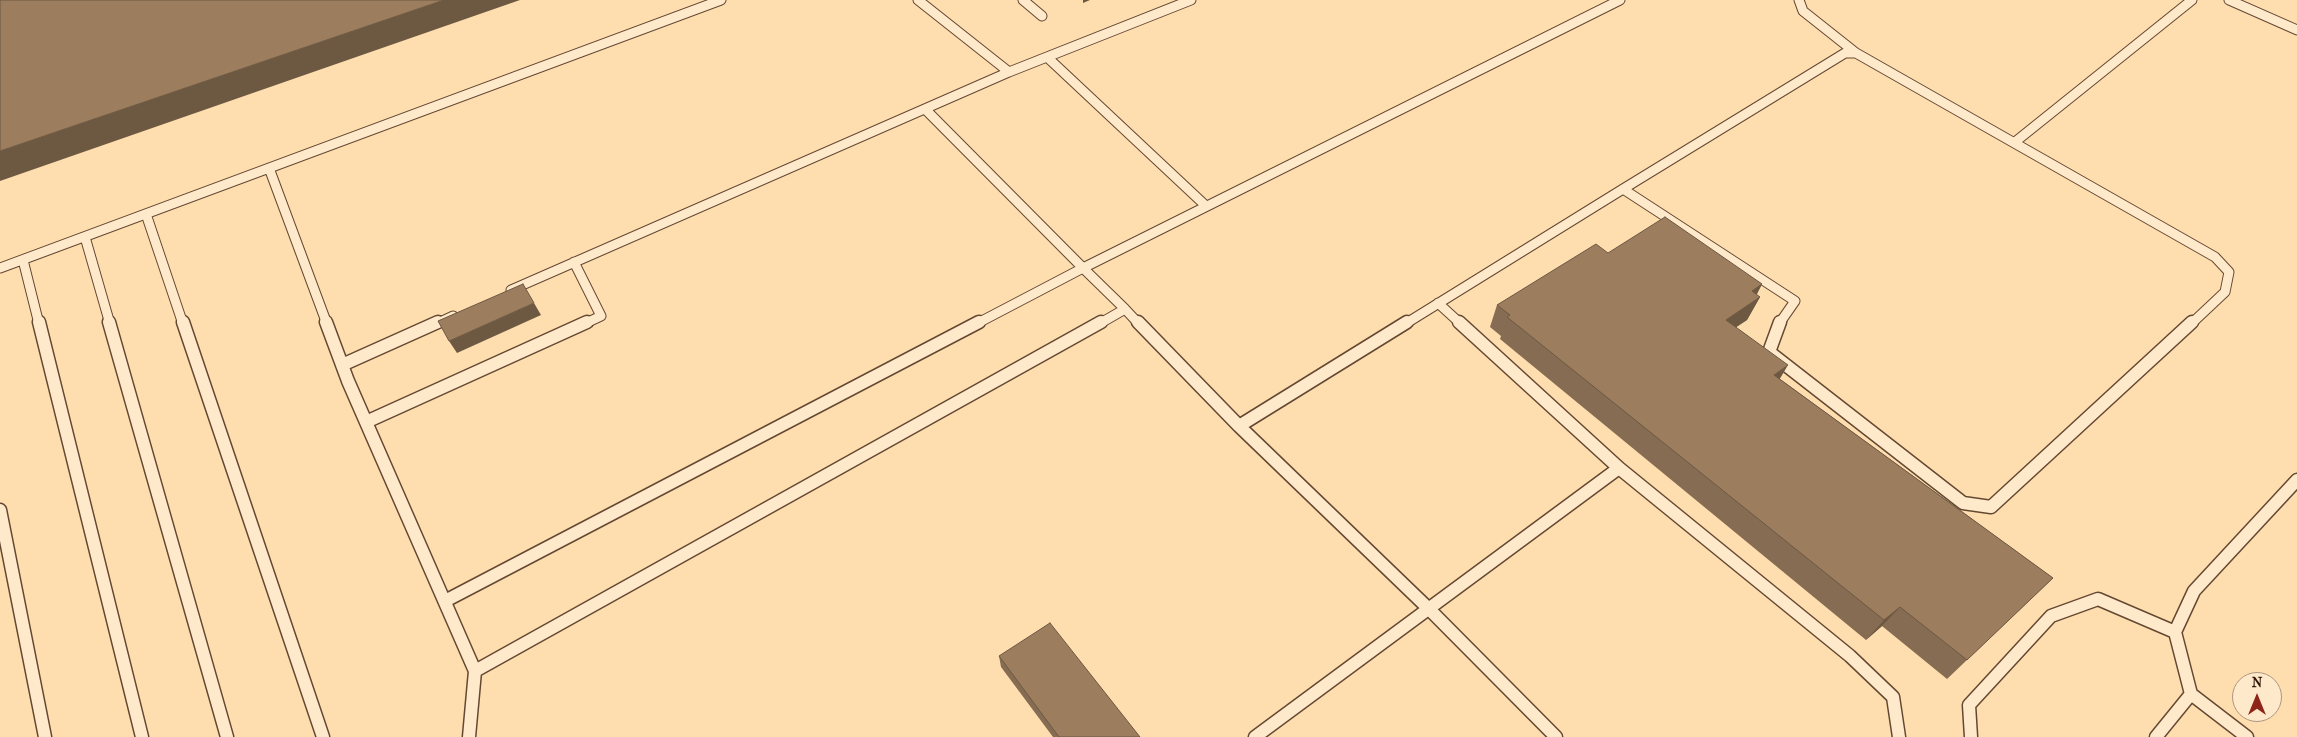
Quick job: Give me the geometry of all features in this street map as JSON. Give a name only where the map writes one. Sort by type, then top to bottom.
[{"type":"lane","points":[[0,268],[721,0]]},
{"type":"lane","points":[[918,0],[1010,72]]},
{"type":"lane","points":[[1024,0],[1042,16]]},
{"type":"lane","points":[[503,294],[1010,72],[1191,0]]},
{"type":"lane","points":[[444,601],[1083,268],[1620,0]]},
{"type":"lane","points":[[1622,189],[1795,301],[1776,327],[1769,352],[1963,503],[1991,507],[2225,292],[2229,272],[2215,257],[1856,53],[1802,12],[1799,0]]},
{"type":"lane","points":[[2015,142],[2192,0]]},
{"type":"lane","points":[[2229,0],[2297,30]]},
{"type":"lane","points":[[1239,426],[1828,62],[1845,53],[1856,53]]},
{"type":"lane","points":[[1047,57],[1206,206]]},
{"type":"lane","points":[[925,109],[1239,426],[1429,608],[1556,737]]},
{"type":"lane","points":[[268,168],[342,364],[475,671],[469,737]]},
{"type":"lane","points":[[146,214],[323,737]]},
{"type":"lane","points":[[85,237],[227,737]]},
{"type":"lane","points":[[22,260],[142,737]]},
{"type":"lane","points":[[366,422],[601,316],[574,262]]},
{"type":"lane","points":[[1438,303],[1619,468],[1850,656],[1893,696],[1899,737]]},
{"type":"lane","points":[[475,671],[1125,309]]},
{"type":"lane","points":[[342,364],[467,310]]},
{"type":"lane","points":[[1255,737],[1619,468]]},
{"type":"lane","points":[[2247,737],[2191,694],[2175,632],[2194,591],[2297,480]]},
{"type":"lane","points":[[0,510],[45,737]]},
{"type":"lane","points":[[1971,737],[1969,705],[2051,616],[2098,599],[2175,632]]},
{"type":"lane","points":[[2156,737],[2191,694]]},
{"type":"building","points":[[0,0],[444,0],[0,151]]},
{"type":"building","points":[[1665,217],[1762,284],[1752,291],[1760,297],[1726,320],[1788,365],[1774,375],[2053,578],[1967,660],[1900,607],[1884,620],[1507,317],[1510,315],[1497,305],[1596,244],[1608,253]]},
{"type":"building","points":[[523,284],[534,303],[449,341],[438,321]]},
{"type":"building","points":[[1050,623],[1140,737],[1059,737],[999,656]]}]
